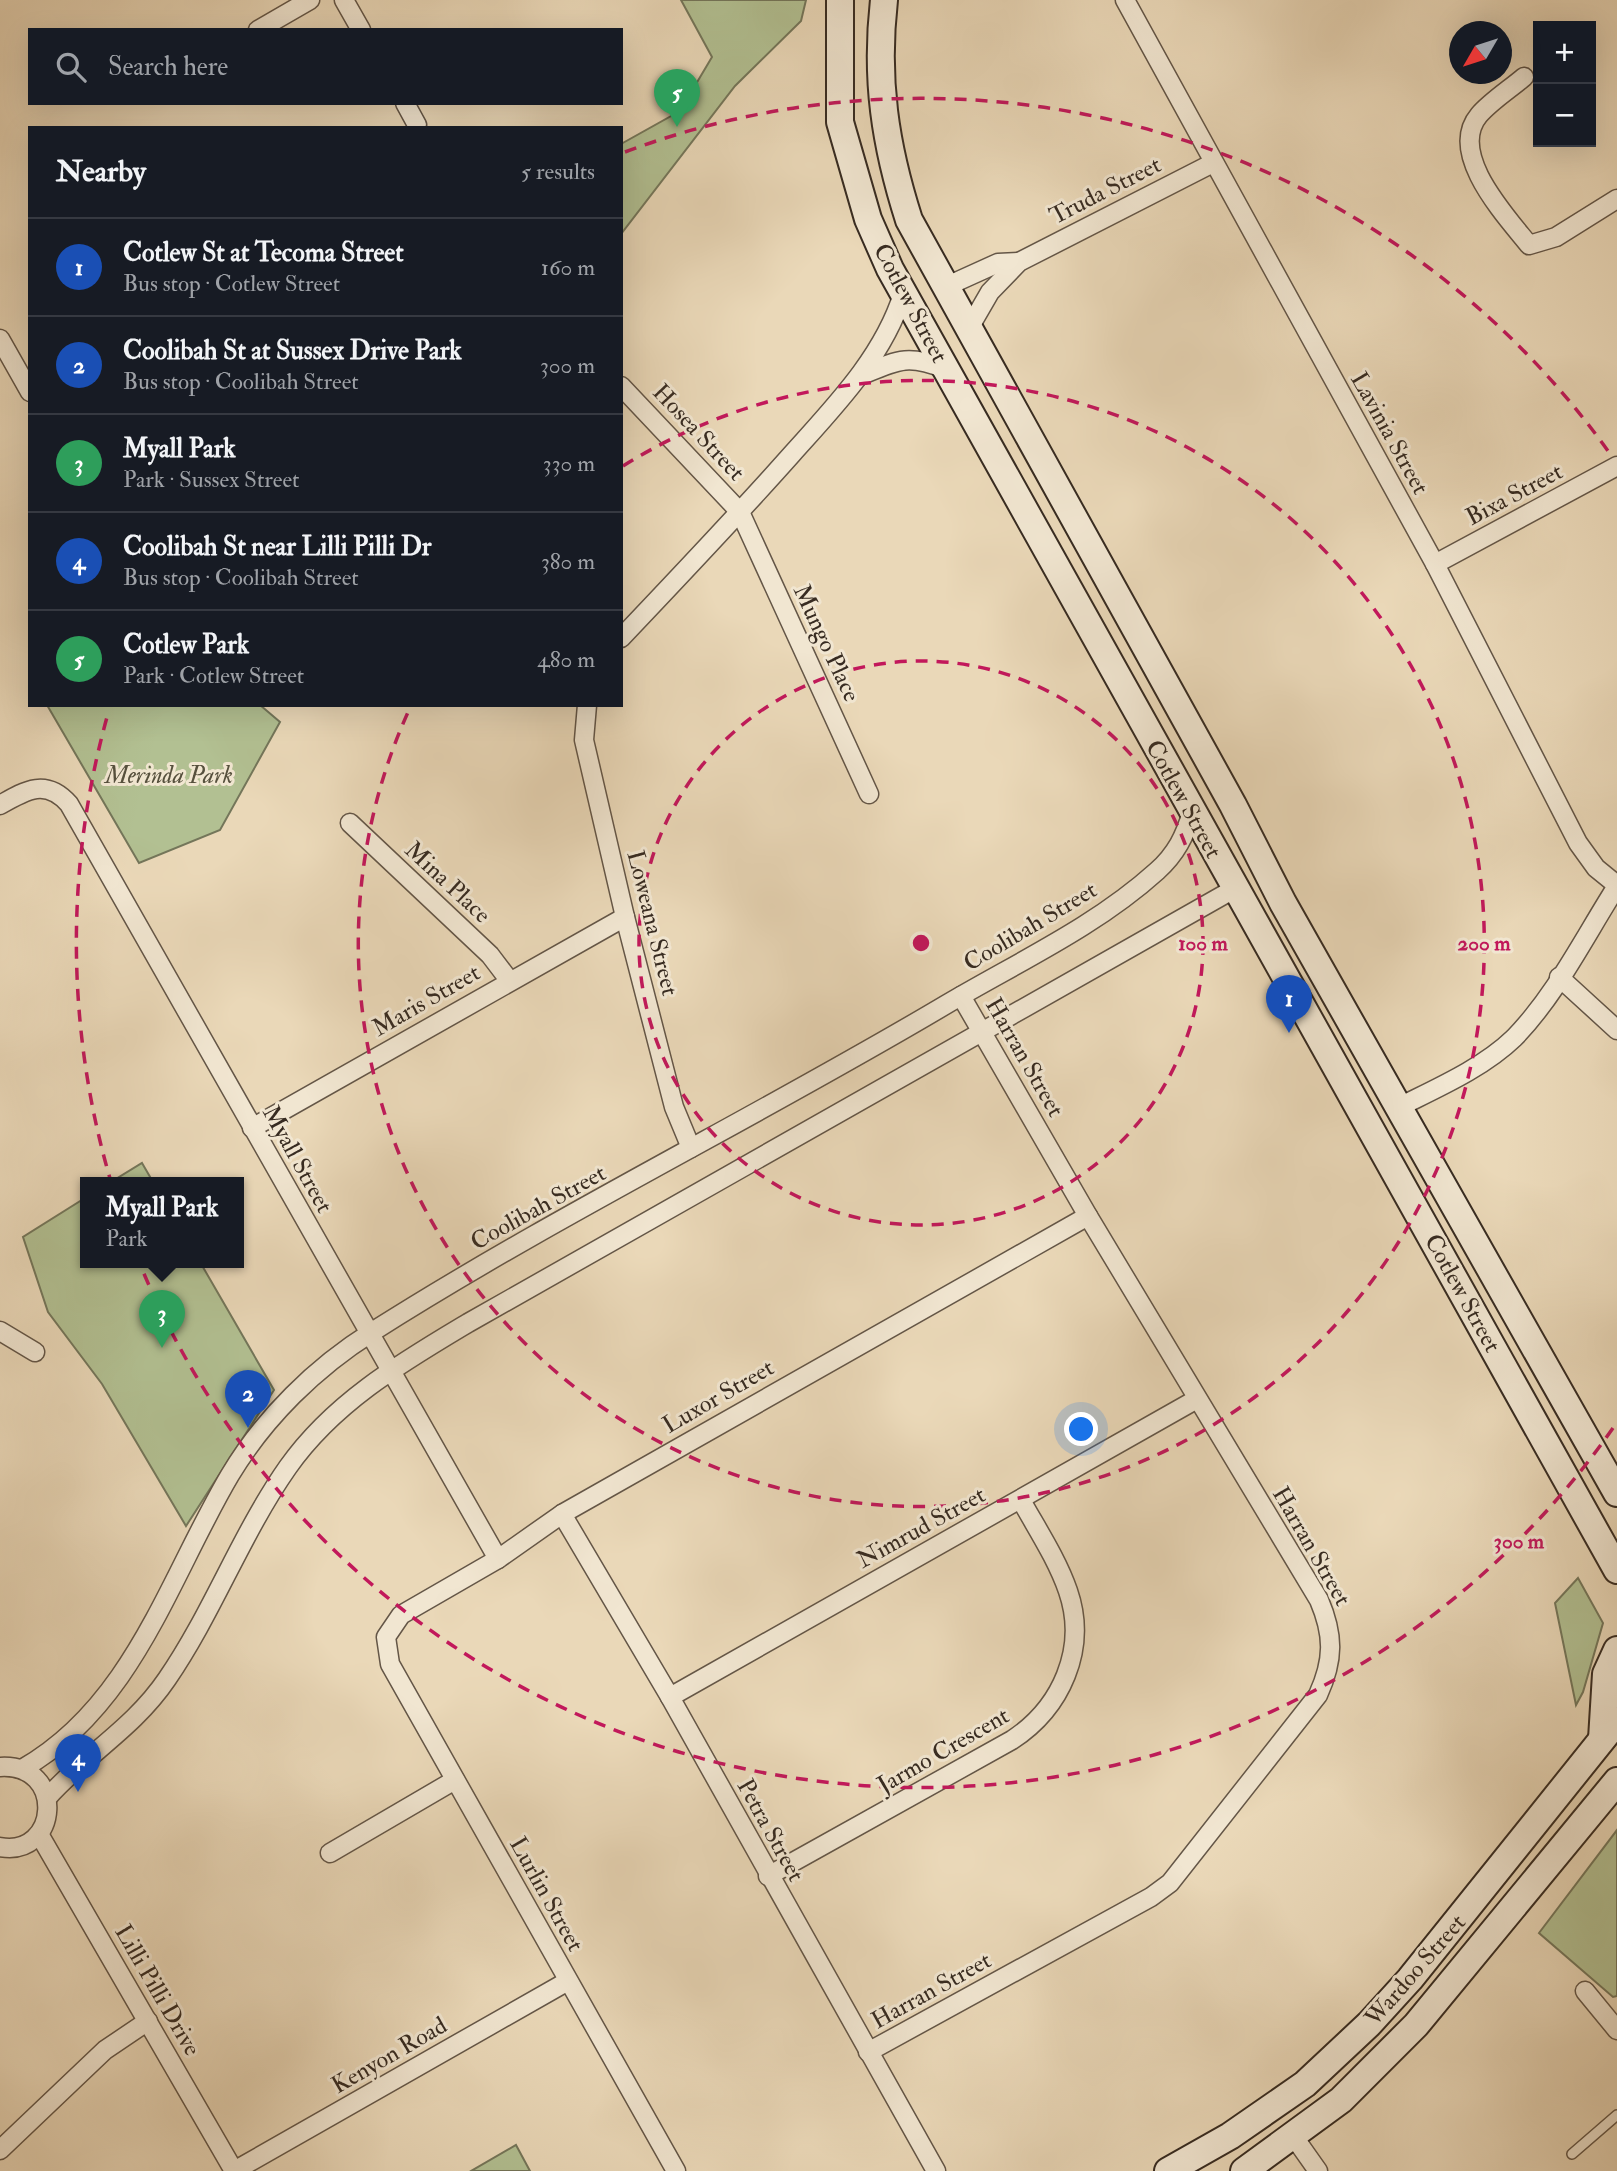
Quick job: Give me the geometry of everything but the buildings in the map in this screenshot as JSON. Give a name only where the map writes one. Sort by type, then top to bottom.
[{"type":"main road","name":"Cotlew Street","points":[[840,0],[840,122],[868,219],[903,294],[1234,889],[1371,1123],[1617,1570]]},
{"type":"main road","name":"Cotlew Street","points":[[884,0],[878,69],[897,181],[909,220],[1233,805],[1283,903],[1617,1493]]},
{"type":"main road","points":[[945,288],[934,305],[933,315],[934,326],[956,365],[951,378]]},
{"type":"main road","points":[[1233,805],[1236,831],[1251,862],[1247,878],[1234,889]]},
{"type":"main road","points":[[1610,1730],[1606,1674],[1617,1650]]},
{"type":"main road","name":"Wardoo Street","points":[[1168,2171],[1230,2136],[1306,2084],[1369,2024],[1410,1979],[1610,1730]]},
{"type":"main road","name":"Wardoo Street","points":[[1244,2171],[1341,2100],[1416,2025],[1617,1780]]},
{"type":"street","points":[[261,28],[310,0]]},
{"type":"street","points":[[344,0],[360,28]]},
{"type":"street","name":"Lavinia Street","points":[[1125,0],[1435,564],[1578,844],[1596,868],[1617,885]]},
{"type":"street","points":[[1524,76],[1478,116],[1468,136],[1472,162],[1497,205],[1529,245],[1556,237],[1617,199]]},
{"type":"street","points":[[406,105],[416,126]]},
{"type":"street","name":"Truda Street","points":[[968,330],[988,295],[1019,262],[1213,163]]},
{"type":"street","name":"Truda Street","points":[[945,288],[999,262],[1019,262]]},
{"type":"street","points":[[623,636],[740,512],[862,375],[894,318],[903,294]]},
{"type":"street","points":[[0,339],[28,388]]},
{"type":"street","points":[[862,375],[911,358],[951,378]]},
{"type":"street","name":"Hosea Street","points":[[623,388],[740,512]]},
{"type":"street","name":"Bixa Street","points":[[1435,564],[1617,466]]},
{"type":"street","name":"Mungo Place","points":[[740,512],[869,794]]},
{"type":"street","name":"Loweana Street","points":[[587,707],[584,740],[625,917],[674,1107],[691,1149]]},
{"type":"street","name":"Myall Street","points":[[0,805],[29,789],[50,788],[69,804],[498,1559]]},
{"type":"street","name":"Coolibah Street","points":[[22,1769],[54,1751],[124,1672],[144,1642],[244,1454],[310,1379],[369,1334],[691,1149],[855,1059],[1096,919],[1137,888],[1171,857],[1182,842],[1192,812]]},
{"type":"street","name":"Mina Place","points":[[350,823],[489,955],[509,980]]},
{"type":"street","points":[[1399,1107],[1479,1064],[1513,1039],[1559,977],[1617,885]]},
{"type":"street","points":[[47,1798],[66,1777],[141,1714],[197,1633],[267,1498],[289,1466],[332,1416],[390,1370],[708,1186],[982,1034],[1234,889]]},
{"type":"street","name":"Maris Street","points":[[252,1128],[509,980],[625,917]]},
{"type":"street","points":[[1559,977],[1617,1030]]},
{"type":"street","name":"Harran Street","points":[[868,2052],[1159,1892],[1179,1873],[1318,1695],[1326,1677],[1332,1645],[1326,1618],[961,996]]},
{"type":"street","name":"Luxor Street","points":[[386,1637],[401,1615],[498,1559],[562,1514],[1088,1216]]},
{"type":"street","points":[[0,1331],[35,1352]]},
{"type":"street","name":"Nimrud Street","points":[[670,1698],[1197,1399]]},
{"type":"street","name":"Jarmo Crescent","points":[[768,1876],[1012,1741],[1039,1721],[1049,1707],[1066,1677],[1071,1661],[1074,1645],[1073,1610],[1059,1571],[1021,1500]]},
{"type":"street","name":"Petra Street","points":[[562,1514],[670,1698],[936,2171]]},
{"type":"street","name":"Lurlin Street","points":[[386,1637],[390,1664],[676,2171]]},
{"type":"street","points":[[0,1767],[22,1769],[42,1786],[48,1811],[38,1834],[30,1842],[2,1850]]},
{"type":"street","points":[[330,1853],[455,1780]]},
{"type":"street","name":"Lilli Pilli Drive","points":[[38,1834],[234,2171]]},
{"type":"street","name":"Kenyon Road","points":[[234,2171],[568,1981]]},
{"type":"street","points":[[1585,1991],[1617,2030]]},
{"type":"street","points":[[0,2150],[106,2050],[148,2021]]},
{"type":"street","points":[[1294,2137],[1318,2171]]},
{"type":"lane","points":[[1572,2154],[1617,2115]]},
{"type":"green space","points":[[681,0],[806,0],[801,21],[735,86],[623,231],[623,143],[680,111],[712,57]]},
{"type":"green space","name":"Merinda Park","points":[[48,707],[262,707],[280,722],[220,830],[139,863]]},
{"type":"green space","points":[[142,1163],[150,1177],[119,1177]]},
{"type":"green space","points":[[80,1201],[80,1268],[203,1268],[274,1390],[186,1526],[102,1384],[48,1312],[23,1237]]},
{"type":"green space","points":[[1578,1578],[1603,1623],[1583,1692],[1576,1705],[1555,1603]]},
{"type":"green space","points":[[1617,1830],[1617,1996],[1613,1997],[1539,1933]]},
{"type":"green space","points":[[516,2145],[530,2171],[471,2171]]},
{"type":"place","name":"Cotlew Park","points":[[677,127]]},
{"type":"place","name":"Cotlew St at Tecoma Street","points":[[1289,1033]]},
{"type":"place","name":"Myall Park","points":[[162,1348]]},
{"type":"place","name":"Coolibah St at Sussex Drive Park","points":[[248,1428]]},
{"type":"place","name":"Coolibah St near Lilli Pilli Dr","points":[[78,1792]]}]
